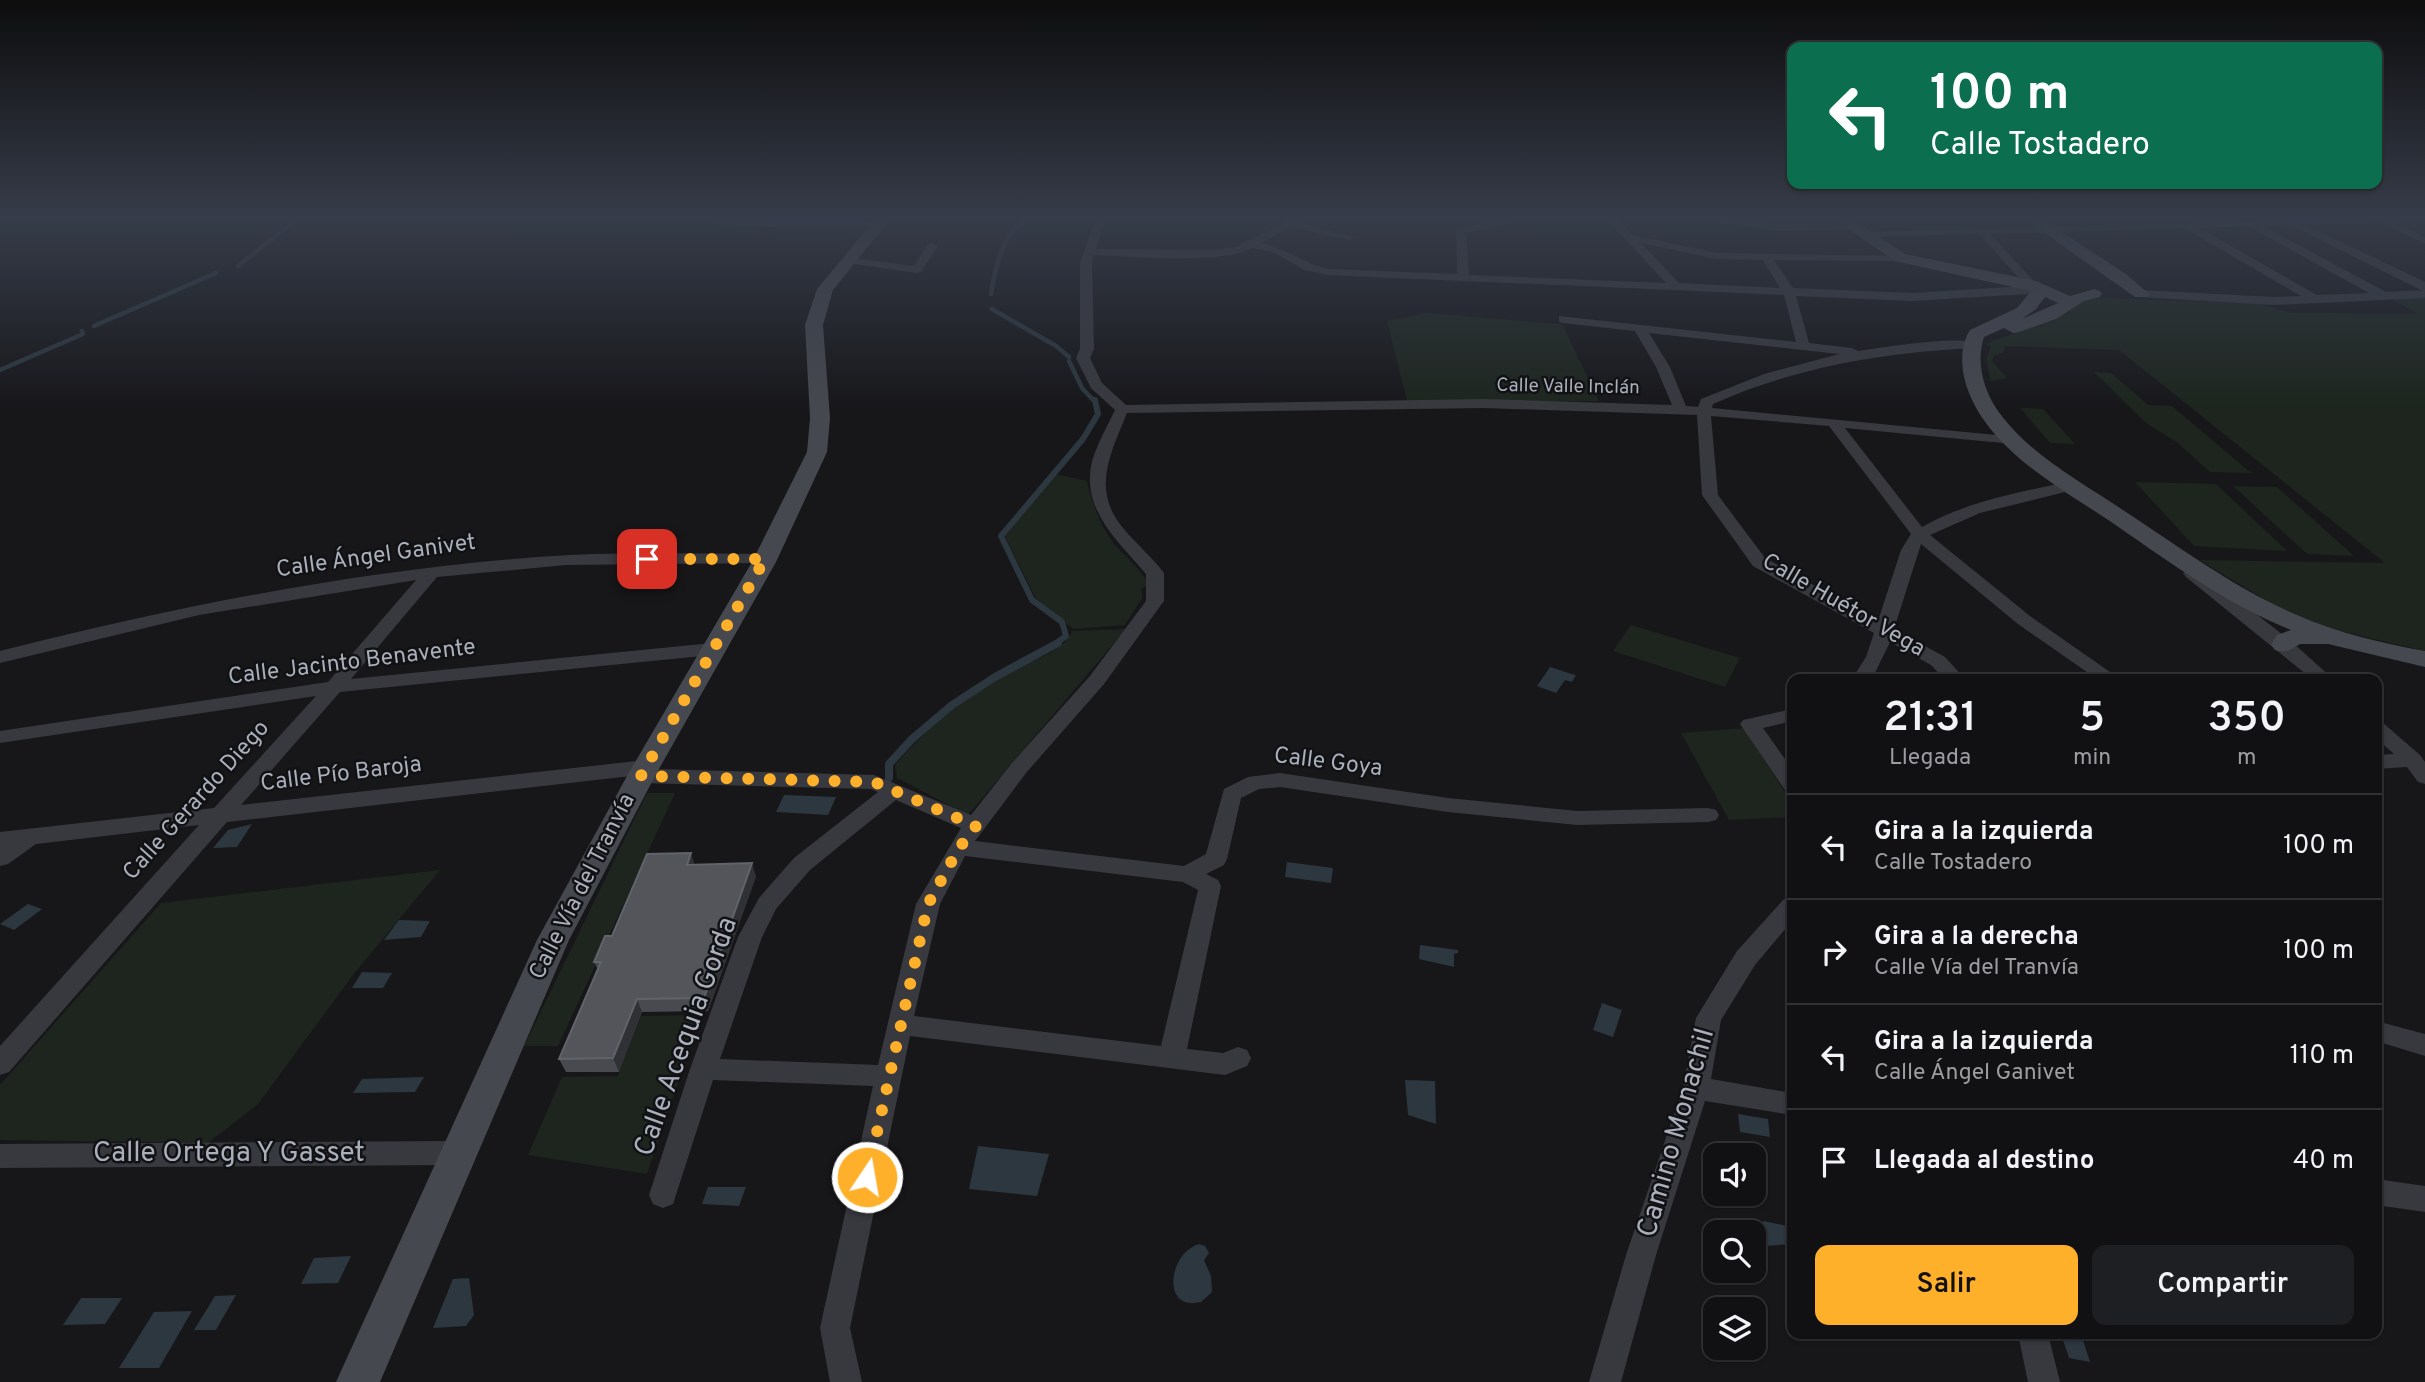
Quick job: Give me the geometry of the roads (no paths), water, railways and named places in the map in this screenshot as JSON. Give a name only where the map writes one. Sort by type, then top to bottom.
[{"type":"street","name":"Calle Vía del Tranvía","points":[[358,1382],[552,940],[643,771],[763,562],[817,452],[820,418],[814,325],[825,289],[831,281]]},
{"type":"street","points":[[846,1382],[835,1328],[888,1076],[928,904],[959,848],[1020,768],[1097,680],[1156,601],[1155,573],[1109,522],[1097,491],[1099,464],[1122,409],[1096,385],[1083,358],[1087,349],[1086,281]]},
{"type":"street","points":[[1546,281],[1912,297],[2035,286]]},
{"type":"street","points":[[1671,281],[1676,287]]},
{"type":"street","points":[[1782,281],[1789,292],[1804,346]]},
{"type":"street","points":[[2013,281],[2101,293],[2274,301],[2425,294]]},
{"type":"street","points":[[2031,281],[2070,302]]},
{"type":"street","points":[[2126,281],[2141,294]]},
{"type":"street","points":[[2284,281],[2312,298]]},
{"type":"street","points":[[2358,281],[2383,295]]},
{"type":"street","points":[[2035,286],[2036,301],[2017,315],[1976,334],[1972,344],[1971,362],[1975,383],[1987,409],[2013,440],[2178,561],[2317,674]]},
{"type":"street","points":[[1704,412],[1706,402],[1779,374],[1870,354],[1934,345],[1972,344],[2050,315],[2070,302],[2101,293]]},
{"type":"street","points":[[1563,319],[1870,354]]},
{"type":"street","points":[[1640,328],[1664,367],[1681,410]]},
{"type":"street","name":"Calle Valle Inclán","points":[[1122,409],[1347,403],[1604,406],[1681,410],[2013,440]]},
{"type":"street","name":"Calle Huétor Vega","points":[[1704,412],[1710,495],[1759,562],[1938,661],[1950,674]]},
{"type":"street","points":[[1834,423],[1919,534],[2024,620],[2103,674]]},
{"type":"street","points":[[1865,674],[1875,657],[1884,632],[1909,550],[1919,534],[2006,501],[2072,485]]},
{"type":"street","points":[[2178,561],[2254,605],[2340,641]]},
{"type":"street","name":"Calle Ángel Ganivet","points":[[0,660],[86,639],[267,602],[430,575],[536,568],[763,562]]},
{"type":"street","name":"Calle Gerardo Diego","points":[[0,1063],[430,575]]},
{"type":"street","points":[[2284,645],[2286,640],[2298,636],[2340,641],[2425,659]]},
{"type":"street","name":"Calle Jacinto Benavente","points":[[0,737],[334,687],[712,649]]},
{"type":"street","points":[[1787,716],[1751,724],[1787,778]]},
{"type":"street","points":[[2382,733],[2419,768]]},
{"type":"street","points":[[2382,763],[2419,768]]},
{"type":"street","name":"Calle Pío Baroja","points":[[0,840],[643,771],[874,782],[976,826]]},
{"type":"street","name":"Calle Goya","points":[[1187,874],[1216,859],[1231,793],[1255,782],[1280,780],[1448,806],[1577,818],[1708,815]]},
{"type":"street","name":"Calle Acequia Gorda","points":[[663,1195],[703,1069],[750,937],[768,904],[802,864],[895,790]]},
{"type":"street","points":[[0,858],[32,836]]},
{"type":"street","points":[[959,848],[1187,874],[1210,886],[1172,1056]]},
{"type":"street","name":"Camino Monachil","points":[[1605,1382],[1641,1255],[1696,1087],[1709,1018],[1746,958],[1787,911]]},
{"type":"street","points":[[901,1025],[1225,1064],[1238,1058]]},
{"type":"street","points":[[2382,1033],[2425,1045]]},
{"type":"street","points":[[703,1069],[888,1076]]},
{"type":"street","points":[[1696,1087],[1787,1103]]},
{"type":"street","name":"Calle Ortega Y Gasset","points":[[0,1156],[457,1153]]},
{"type":"street","points":[[2382,1193],[2425,1199]]},
{"type":"street","points":[[2034,1339],[2044,1382]]},
{"type":"waterway","points":[[94,326],[196,281]]},
{"type":"waterway","points":[[991,294],[993,281]]},
{"type":"waterway","points":[[992,309],[1056,346],[1069,357]]},
{"type":"waterway","points":[[0,370],[83,334],[82,331]]},
{"type":"waterway","points":[[1069,361],[1082,388],[1095,402]]},
{"type":"waterway","points":[[1055,644],[1066,636],[1062,622],[1032,600],[1001,536],[1083,439],[1098,414],[1095,400]]},
{"type":"waterway","points":[[889,778],[889,764],[912,739],[952,705],[995,677],[1058,643]]}]
